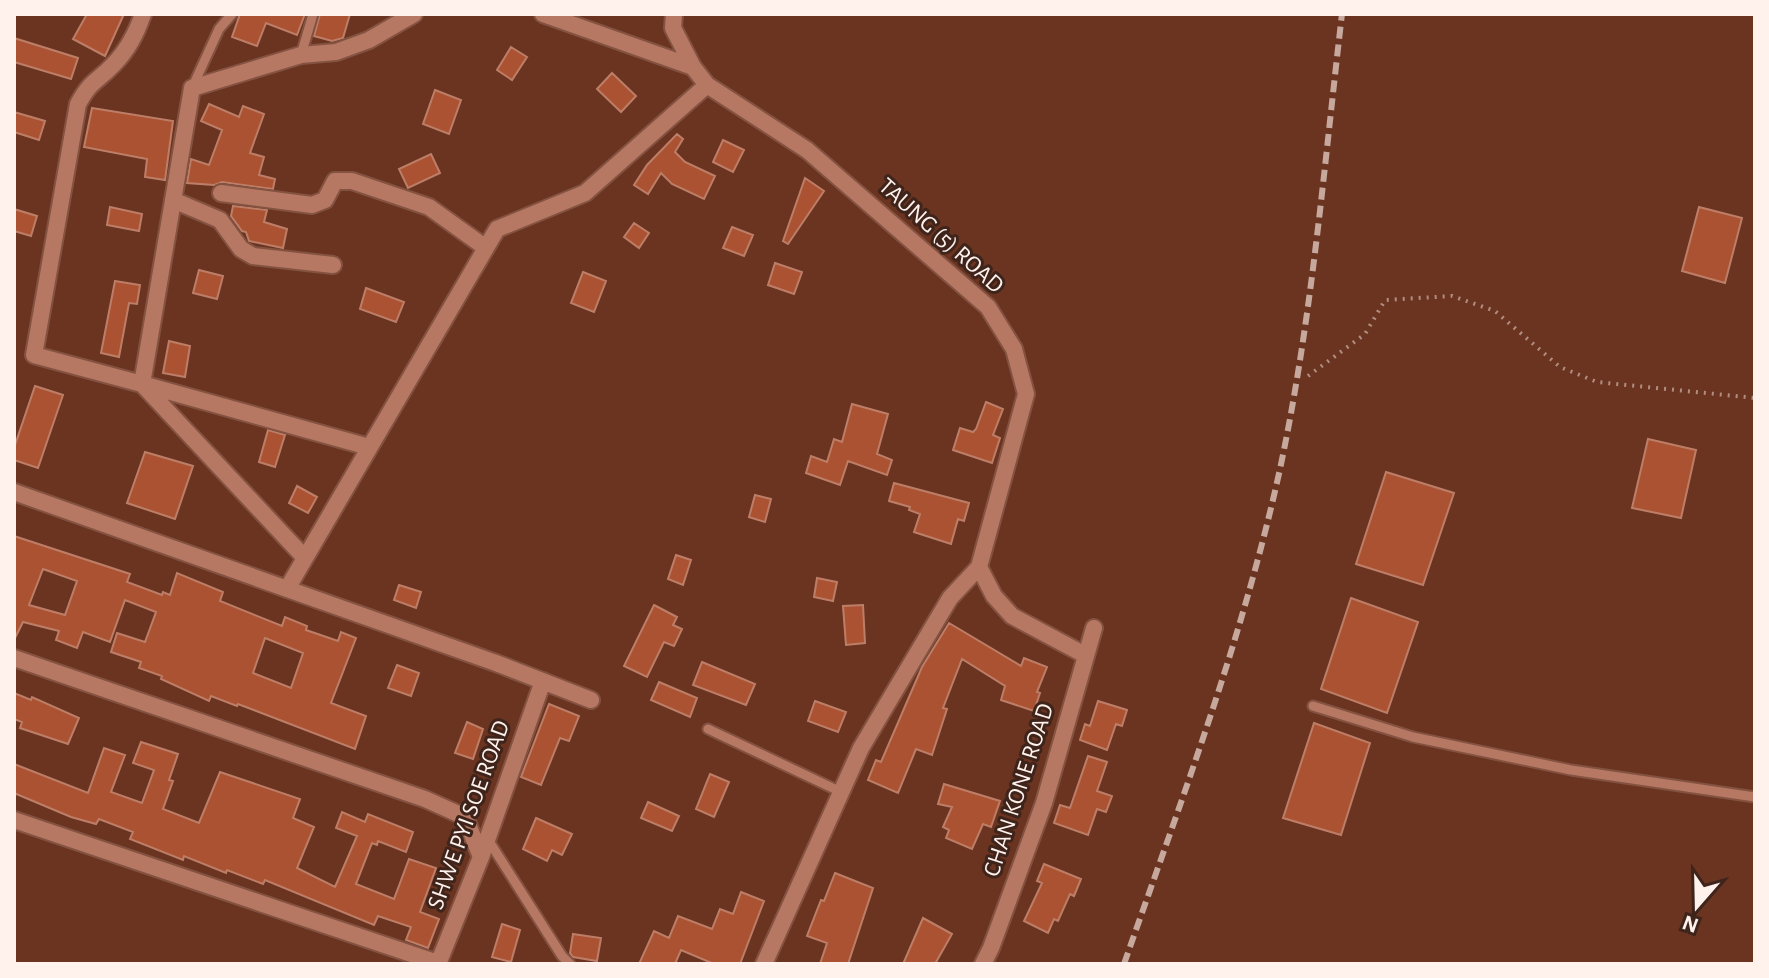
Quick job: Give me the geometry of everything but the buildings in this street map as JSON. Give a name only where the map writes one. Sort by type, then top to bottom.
[{"type":"street","points":[[143,14],[132,43],[111,68],[89,84],[78,104],[34,355],[369,447]]},
{"type":"street","points":[[142,384],[192,88],[301,55],[336,52],[369,40],[414,14]]},
{"type":"street","points":[[543,14],[693,67]]},
{"type":"street","name":"TAUNG (5) ROAD","points":[[674,14],[673,28],[693,67],[707,85],[807,150],[988,307],[1014,349],[1026,394],[979,567]]},
{"type":"street","points":[[287,589],[497,229],[585,193],[707,85]]},
{"type":"street","points":[[221,193],[312,205],[325,200],[335,181],[352,181],[429,207],[486,248]]},
{"type":"street","points":[[173,200],[220,220],[241,249],[253,256],[333,265]]},
{"type":"street","points":[[142,384],[305,558]]},
{"type":"street","points":[[14,492],[591,700]]},
{"type":"street","points":[[764,964],[861,748],[950,598],[979,567],[994,596],[1012,616],[1085,655]]},
{"type":"street","name":"CHAN KONE ROAD","points":[[983,964],[1044,803],[1094,628]]},
{"type":"street","points":[[14,658],[425,799],[465,817],[481,857]]},
{"type":"street","name":"SHWE PYI SOE ROAD","points":[[438,964],[481,857],[543,681]]},
{"type":"street","points":[[14,820],[438,964]]},
{"type":"lane","points":[[192,88],[214,38],[232,14]]},
{"type":"lane","points":[[301,55],[313,14]]},
{"type":"lane","points":[[1313,706],[1413,737],[1571,770],[1755,797]]},
{"type":"lane","points":[[708,729],[841,792]]},
{"type":"lane","points":[[487,838],[570,964]]},
{"type":"path","points":[[1308,376],[1365,334],[1385,300],[1452,296],[1495,311],[1560,367],[1597,382],[1755,398]]},
{"type":"railway","points":[[1124,964],[1229,657],[1280,469],[1309,299],[1342,14]]}]
